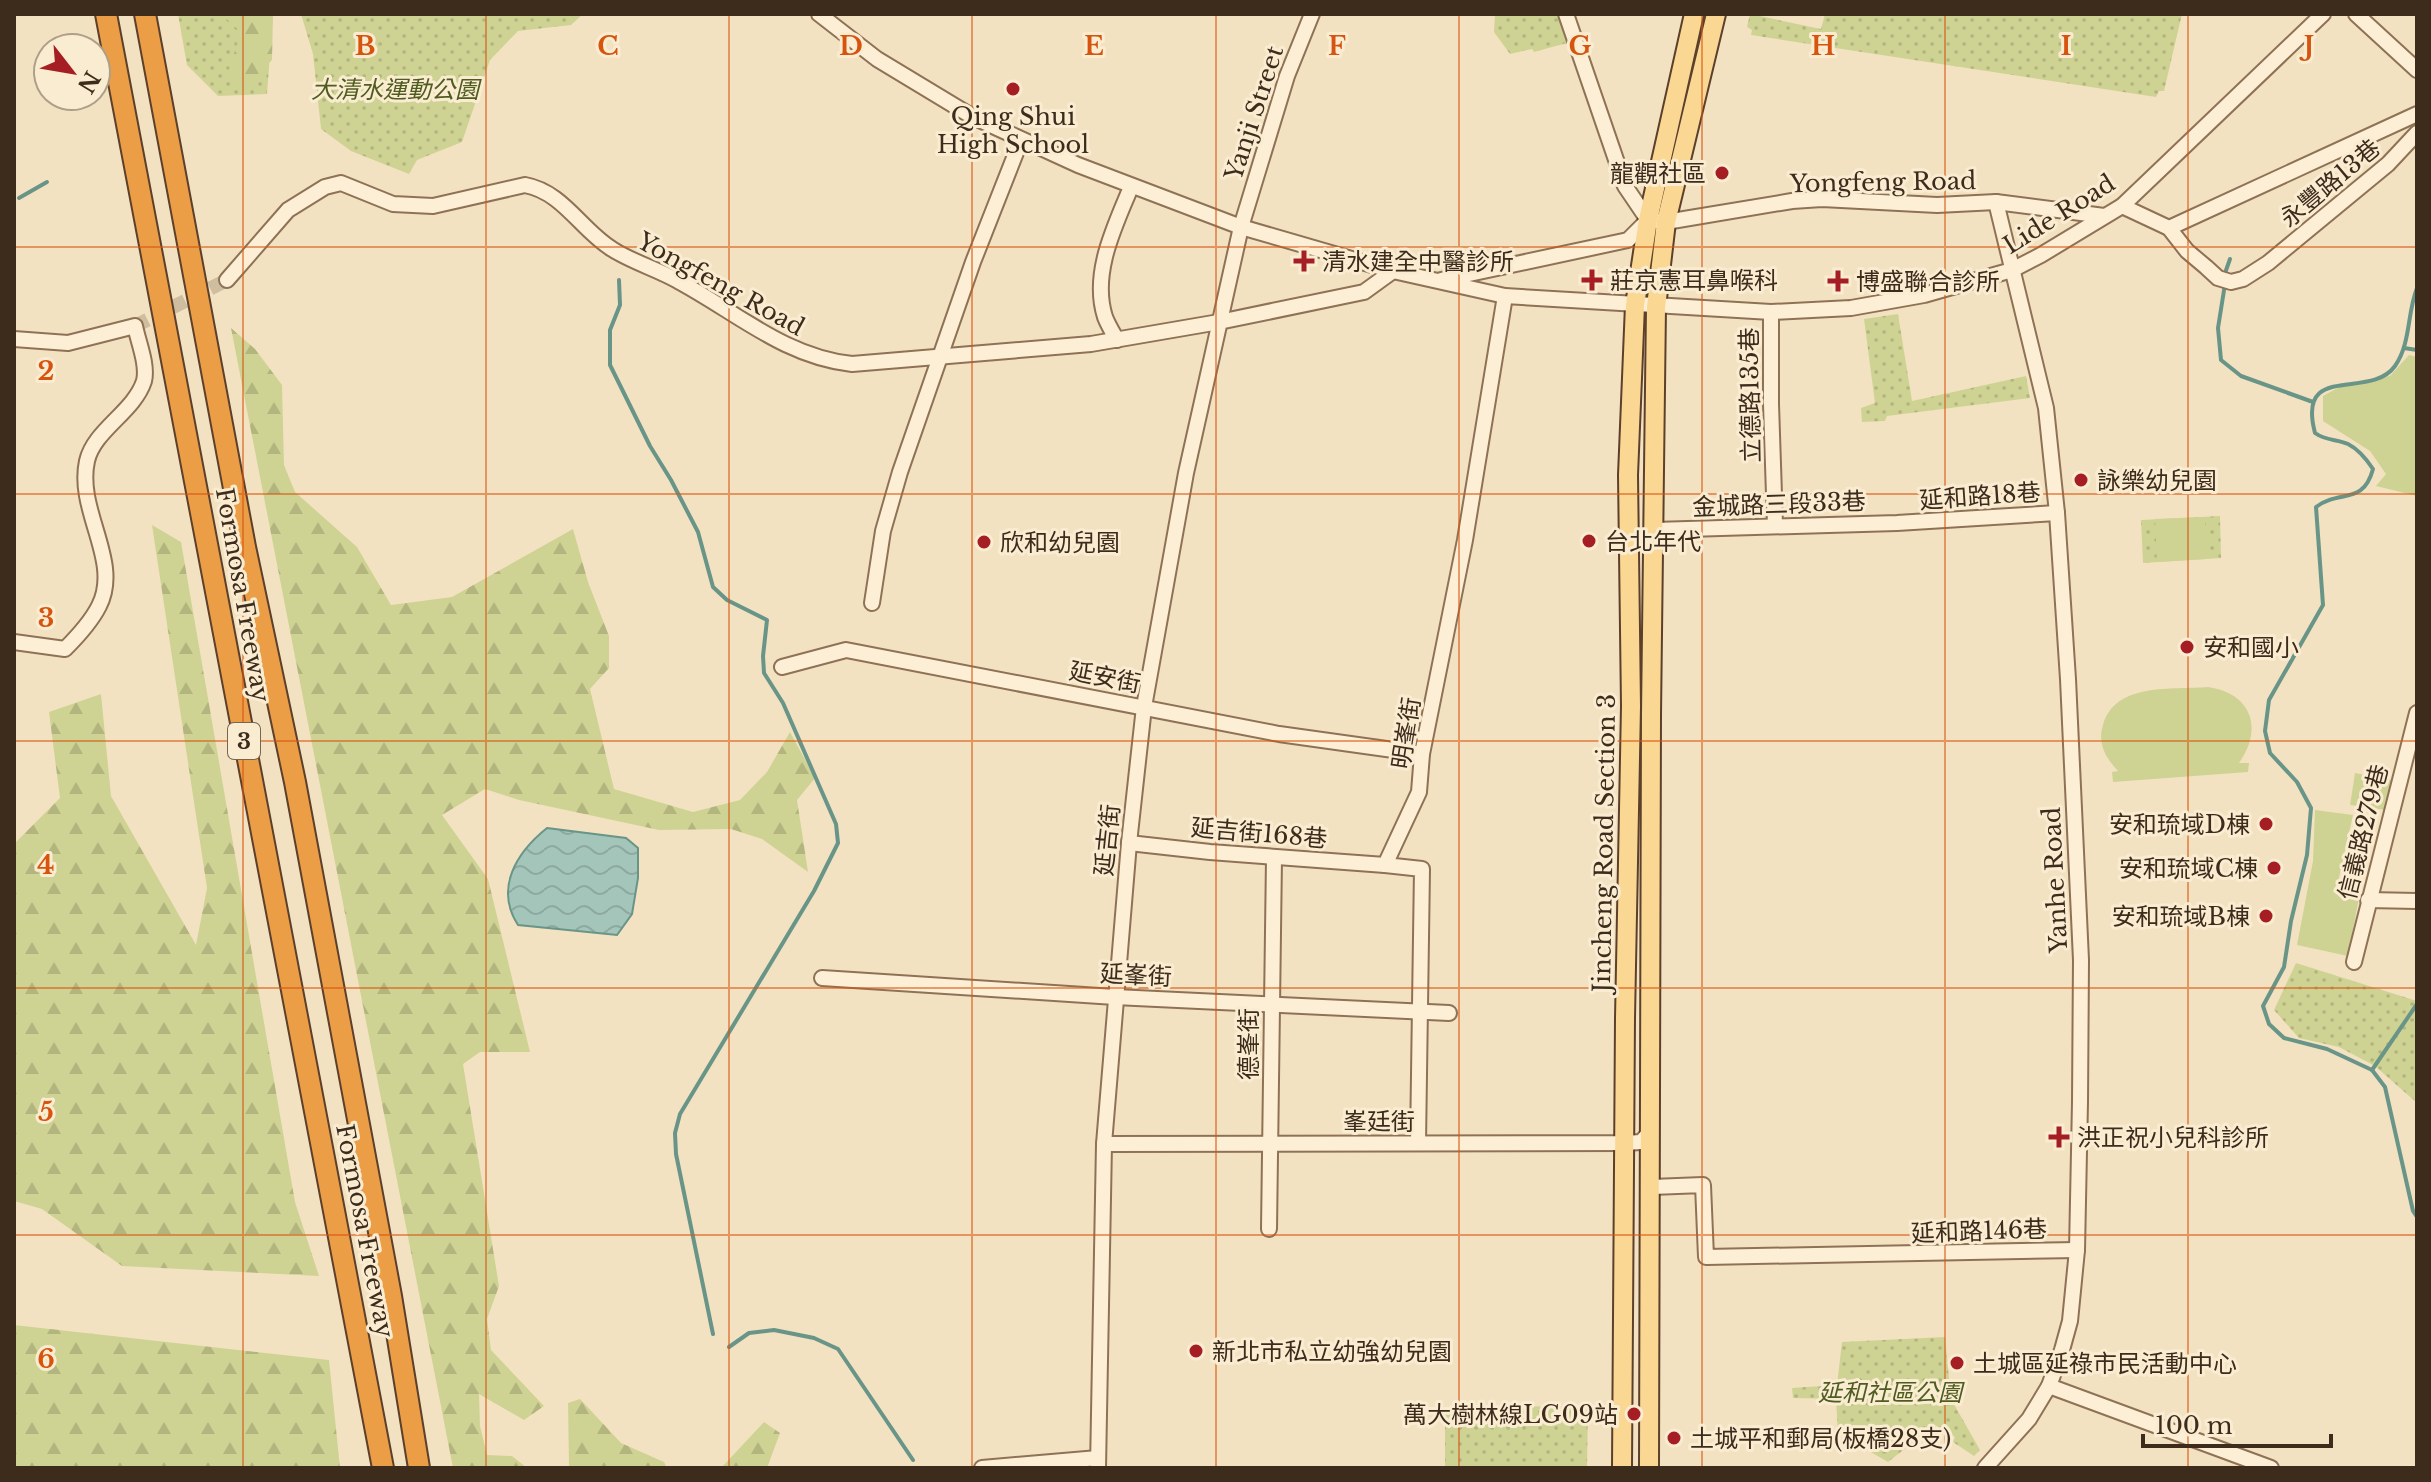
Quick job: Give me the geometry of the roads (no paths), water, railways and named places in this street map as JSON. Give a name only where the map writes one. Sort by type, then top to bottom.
[{"type":"highway","name":"Formosa Freeway","points":[[106,14],[383,1468]]},
{"type":"highway","name":"Formosa Freeway","points":[[145,14],[245,547],[298,797],[391,1296],[419,1468]]},
{"type":"main road","points":[[1657,221],[1694,14]]},
{"type":"main road","points":[[1657,221],[1716,14]]},
{"type":"main road","name":"Jincheng Road Section 3","points":[[1622,1468],[1631,706],[1628,475],[1635,305],[1657,221]]},
{"type":"main road","name":"Jincheng Road Section 3","points":[[1649,1468],[1657,221]]},
{"type":"street","name":"Lide Road","points":[[819,14],[877,59],[973,117],[1131,187],[1241,227],[1393,271],[1505,296],[1771,312],[1851,308],[1943,291],[2012,270],[2122,206],[2323,14]]},
{"type":"street","name":"Yanji Street","points":[[1241,227],[1287,76],[1312,14]]},
{"type":"street","points":[[1566,14],[1625,186],[1657,221]]},
{"type":"street","points":[[2356,14],[2417,70]]},
{"type":"street","points":[[2122,206],[2169,228],[2417,114]]},
{"type":"street","name":"永豐路13巷","points":[[2169,228],[2187,251],[2218,278],[2231,282],[2243,279],[2268,263],[2388,164],[2417,133]]},
{"type":"street","points":[[872,603],[883,531],[900,472],[973,262],[1021,140]]},
{"type":"street","name":"Yongfeng Road","points":[[227,280],[288,210],[325,187],[341,183],[393,204],[433,206],[525,185],[540,188],[612,249],[678,281],[796,351],[827,361],[852,364],[1117,340],[1364,292],[1393,271]]},
{"type":"street","points":[[1117,340],[1105,317],[1102,278],[1112,236],[1131,187]]},
{"type":"street","name":"Yongfeng Road","points":[[1435,281],[1628,240],[1657,221],[1792,201],[1822,199],[1937,205],[1996,202],[2104,216]]},
{"type":"street","name":"Yanhe Road","points":[[1985,1468],[2029,1419],[2049,1386],[2070,1321],[2077,1250],[2081,960],[2068,679],[2057,513],[2046,408],[1996,202]]},
{"type":"street","name":"延吉街","points":[[1098,1463],[1104,1144],[1129,843],[1144,707],[1186,473],[1241,227]]},
{"type":"street","name":"明峯街","points":[[1385,865],[1419,792],[1422,754],[1465,540],[1505,296]]},
{"type":"street","name":"立德路135巷","points":[[1771,312],[1775,525]]},
{"type":"street","points":[[14,339],[68,343],[135,326],[144,380],[124,411],[91,450],[86,473],[87,503],[106,569],[106,585],[100,605],[65,649],[14,642]]},
{"type":"street","name":"延和路18巷","points":[[1906,523],[2057,513]]},
{"type":"street","name":"金城路三段33巷","points":[[1654,530],[1906,523]]},
{"type":"street","name":"延安街","points":[[782,667],[846,650],[1279,734],[1422,754]]},
{"type":"street","name":"信義路279巷","points":[[2354,962],[2417,713]]},
{"type":"street","name":"延吉街168巷","points":[[1129,843],[1274,858],[1385,865]]},
{"type":"street","name":"德峯街","points":[[1269,1229],[1274,858]]},
{"type":"street","points":[[1385,865],[1422,869],[1418,1143]]},
{"type":"street","points":[[2368,900],[2417,901]]},
{"type":"street","name":"延峯街","points":[[822,978],[1115,997],[1449,1013]]},
{"type":"street","name":"峯廷街","points":[[1104,1144],[1624,1143],[1641,1142],[1650,1132]]},
{"type":"street","name":"延和路146巷","points":[[1652,1187],[1703,1185],[1706,1257],[2077,1250]]},
{"type":"street","points":[[2049,1386],[2271,1468]]},
{"type":"street","points":[[982,1468],[1098,1463]]},
{"type":"water","points":[[547,828],[626,838],[638,848],[638,878],[632,914],[617,935],[518,925],[508,898],[512,872],[526,848]]},
{"type":"waterway","points":[[19,198],[47,182]]},
{"type":"waterway","points":[[2224,276],[2230,259]]},
{"type":"waterway","points":[[619,280],[620,305],[610,330],[610,365],[698,532],[713,587],[727,600],[767,620],[764,673],[783,703],[836,824],[838,843],[814,891],[680,1114],[675,1133],[676,1154],[713,1334]]},
{"type":"waterway","points":[[2225,284],[2218,328],[2221,360],[2241,376],[2313,402]]},
{"type":"waterway","points":[[2417,288],[2404,348],[2395,366],[2384,376],[2369,381],[2325,389],[2316,397],[2312,411],[2315,433],[2352,446],[2373,469],[2369,481],[2357,493],[2316,507],[2323,605],[2269,700],[2265,731],[2270,753],[2297,782],[2311,808],[2307,855],[2284,967],[2263,1006],[2269,1024],[2284,1038],[2327,1049],[2372,1070],[2385,1087],[2413,1211],[2417,1217]]},
{"type":"waterway","points":[[2404,348],[2417,350]]},
{"type":"waterway","points":[[2372,1070],[2417,1004]]},
{"type":"waterway","points":[[729,1347],[749,1333],[774,1330],[814,1338],[838,1349],[913,1460]]},
{"type":"tunnel","points":[[135,326],[227,280]]},
{"type":"place","name":"Qing Shui High School","points":[[1013,89]]},
{"type":"place","name":"龍觀社區","points":[[1722,173]]},
{"type":"place","name":"清水建全中醫診所","points":[[1304,261]]},
{"type":"place","name":"莊京憲耳鼻喉科","points":[[1592,280]]},
{"type":"place","name":"博盛聯合診所","points":[[1838,281]]},
{"type":"place","name":"詠樂幼兒園","points":[[2081,480]]},
{"type":"place","name":"台北年代","points":[[1589,541]]},
{"type":"place","name":"欣和幼兒園","points":[[984,542]]},
{"type":"place","name":"安和國小","points":[[2187,647]]},
{"type":"place","name":"安和琉域D棟","points":[[2266,824]]},
{"type":"place","name":"安和琉域C棟","points":[[2274,868]]},
{"type":"place","name":"安和琉域B棟","points":[[2266,916]]},
{"type":"place","name":"洪正祝小兒科診所","points":[[2059,1137]]},
{"type":"place","name":"新北市私立幼強幼兒園","points":[[1196,1351]]},
{"type":"place","name":"土城區延祿市民活動中心","points":[[1957,1363]]},
{"type":"place","name":"萬大樹林線LG09站","points":[[1634,1414]]},
{"type":"place","name":"土城平和郵局(板橋28支)","points":[[1674,1438]]},
{"type":"park label","name":"大清水運動公園","points":[[395,89]]},
{"type":"park label","name":"延和社區公園","points":[[1890,1392]]}]
